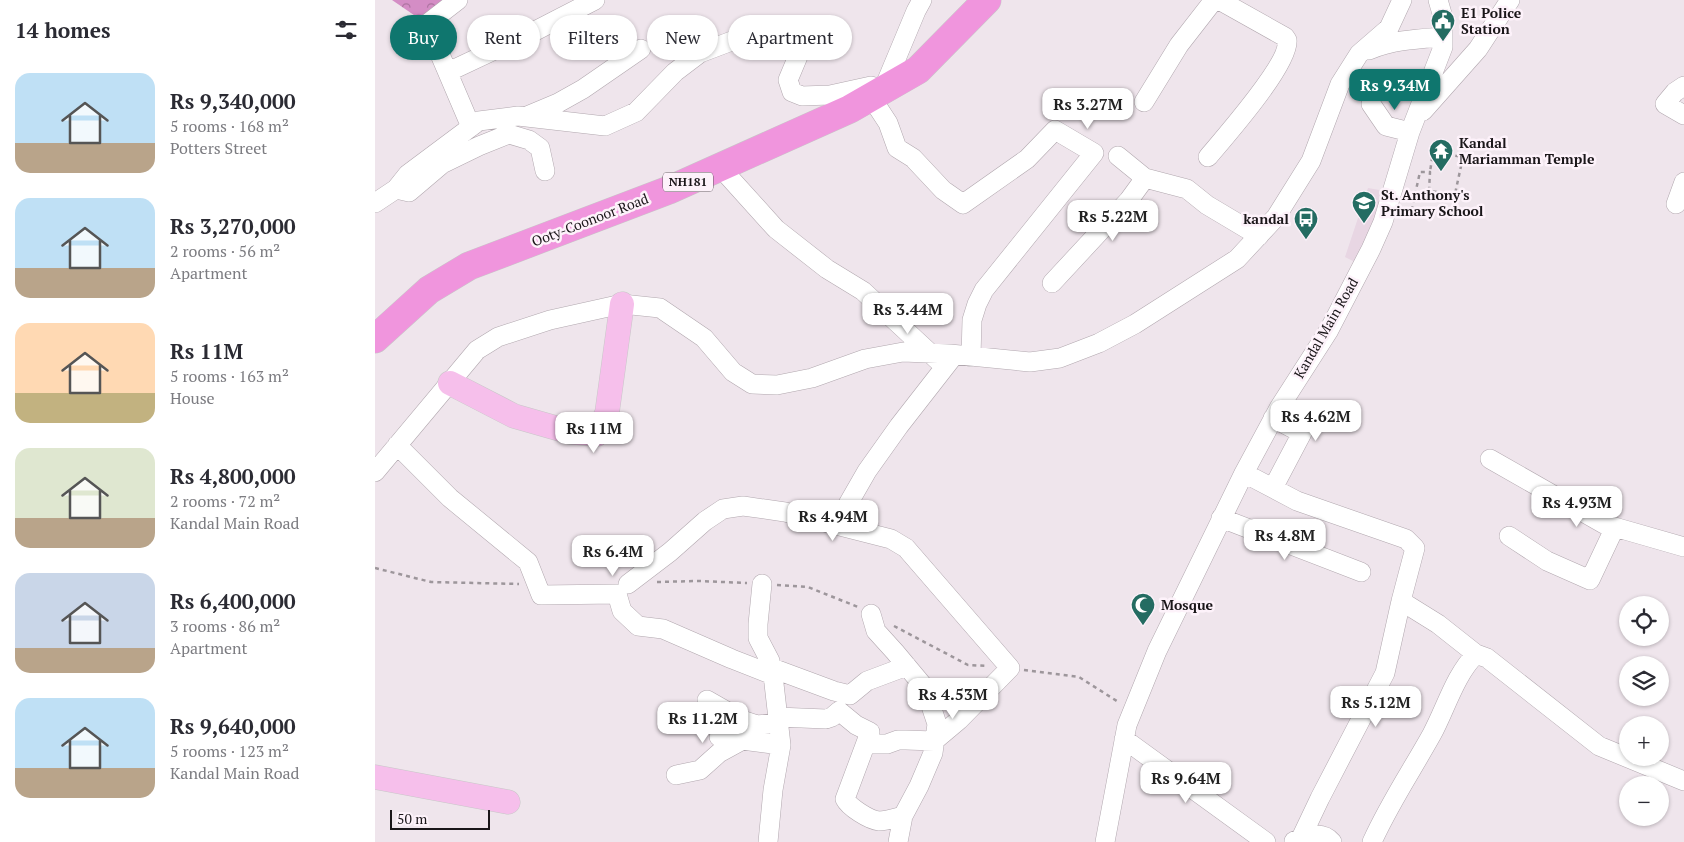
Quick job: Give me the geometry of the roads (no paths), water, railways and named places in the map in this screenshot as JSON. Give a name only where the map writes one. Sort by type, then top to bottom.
[{"type":"highway","name":"Ooty-Coonoor Road","points":[[375,339],[429,290],[469,266],[669,190],[850,109],[918,70],[987,0]]},
{"type":"main road","points":[[450,383],[514,416],[570,432],[597,434],[607,413],[622,304]]},
{"type":"main road","points":[[375,777],[508,802]]},
{"type":"street","points":[[458,0],[427,24],[471,127]]},
{"type":"street","points":[[448,72],[595,0]]},
{"type":"street","points":[[877,93],[922,0]]},
{"type":"street","points":[[1144,102],[1179,45],[1214,0]]},
{"type":"street","points":[[1208,158],[1248,110],[1283,57],[1288,44],[1285,37],[1219,0]]},
{"type":"street","points":[[375,472],[477,350],[498,337],[550,320],[622,304],[660,308],[704,338],[733,372],[752,384],[777,385],[812,378],[865,359],[903,352],[931,353],[957,359],[1030,362],[1060,358],[1099,343],[1135,324],[1237,259],[1276,217],[1311,161],[1340,84],[1359,54],[1389,28],[1402,0]]},
{"type":"street","name":"Kandal Main Road","points":[[1105,842],[1127,725],[1157,651],[1244,473],[1273,418],[1329,330],[1383,222],[1412,127],[1443,47],[1443,17],[1438,0]]},
{"type":"street","points":[[1371,104],[1386,126],[1412,127],[1477,49],[1510,0]]},
{"type":"street","points":[[375,203],[396,189],[408,174],[479,122],[518,116],[605,126],[636,112],[675,72],[700,53],[753,33],[783,32],[804,42],[788,80],[791,92],[801,96],[831,95],[871,86],[877,93],[897,148],[913,158],[943,190],[963,204],[1027,160],[1055,130],[1094,153],[984,290],[957,359],[899,426],[867,471],[836,525]]},
{"type":"street","points":[[1359,54],[1384,44],[1405,39],[1443,37]]},
{"type":"street","points":[[526,117],[558,104],[641,49]]},
{"type":"street","points":[[1684,86],[1675,92],[1665,104],[1684,114]]},
{"type":"street","points":[[396,189],[409,192],[442,164],[509,134],[529,140],[540,148],[545,171]]},
{"type":"street","points":[[1118,156],[1145,178],[1187,189],[1207,204],[1259,236]]},
{"type":"street","points":[[720,168],[776,229],[827,269],[863,290],[931,353]]},
{"type":"street","points":[[1052,283],[1129,200],[1145,178]]},
{"type":"street","points":[[1676,204],[1684,182]]},
{"type":"street","points":[[1273,418],[1302,433],[1273,488]]},
{"type":"street","points":[[397,445],[450,498],[528,562],[541,595],[617,594],[622,611],[638,626],[663,629],[731,659],[850,695],[867,681],[907,666]]},
{"type":"street","points":[[1490,459],[1603,524],[1684,547]]},
{"type":"street","points":[[1244,473],[1297,501],[1406,539],[1415,548],[1385,673],[1296,840]]},
{"type":"street","points":[[628,584],[670,552],[705,521],[723,509],[743,506],[777,510],[891,539],[906,548],[1010,668],[959,720],[934,741],[898,740],[887,744],[866,744]]},
{"type":"street","points":[[1221,518],[1361,572]]},
{"type":"street","points":[[1509,536],[1547,561],[1590,580],[1615,527]]},
{"type":"street","points":[[762,584],[757,624],[758,638],[770,661],[781,745],[773,790],[769,842]]},
{"type":"street","points":[[1401,600],[1438,624],[1476,654],[1487,658],[1599,746],[1684,781]]},
{"type":"street","points":[[871,614],[876,632],[925,688],[937,724],[933,753],[903,816],[898,842]]},
{"type":"street","points":[[1372,842],[1383,819],[1432,734],[1462,673],[1476,654]]},
{"type":"street","points":[[707,700],[742,720],[757,725],[778,720],[826,719],[839,711],[856,725],[870,732],[845,799],[848,804],[873,820],[880,821],[903,816]]},
{"type":"street","points":[[719,737],[781,745]]},
{"type":"street","points":[[1124,739],[1266,842]]},
{"type":"street","points":[[676,775],[700,770],[719,753],[741,741]]},
{"type":"street","points":[[1296,840],[1319,834],[1328,837],[1332,842]]},
{"type":"place","name":"E1 Police Station","points":[[1443,42]]},
{"type":"place","name":"Kandal Mariamman Temple","points":[[1441,172]]},
{"type":"place","name":"St. Anthony's Primary School","points":[[1364,224]]},
{"type":"place","name":"kandal","points":[[1306,240]]},
{"type":"place","name":"Mosque","points":[[1143,626]]}]
